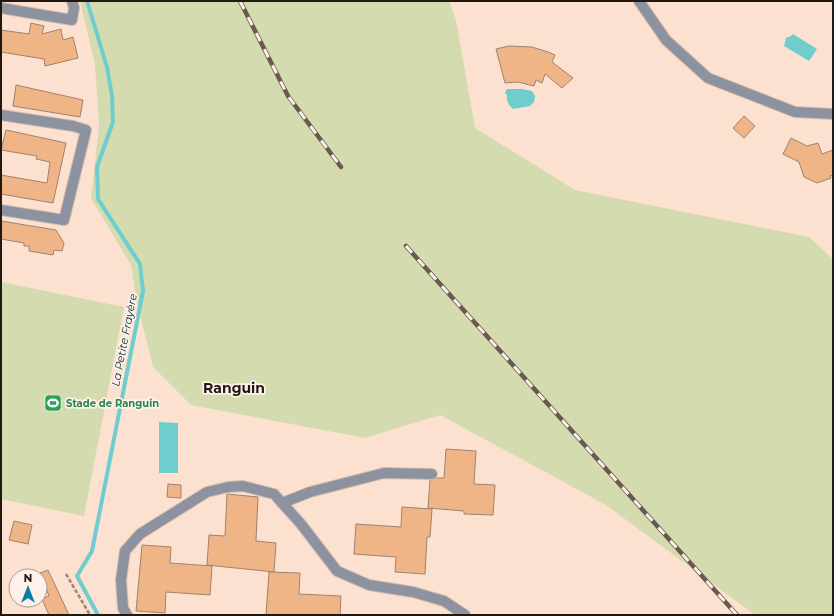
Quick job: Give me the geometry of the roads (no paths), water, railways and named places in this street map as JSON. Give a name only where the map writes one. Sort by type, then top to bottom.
[{"type":"street","points":[[1,8],[72,20],[74,8],[72,1]]},
{"type":"street","points":[[639,1],[666,40],[708,78],[795,112],[833,114]]},
{"type":"street","points":[[1,115],[73,126],[86,130],[64,220],[1,210]]},
{"type":"street","points":[[282,503],[310,492],[348,484],[384,474],[432,474]]},
{"type":"street","points":[[127,615],[123,608],[121,580],[125,551],[140,534],[207,492],[228,487],[243,486],[274,494],[301,524],[337,571],[369,585],[413,592],[444,601],[465,615]]},
{"type":"water","points":[[793,34],[817,49],[809,61],[784,46],[786,38]]},
{"type":"water","points":[[507,89],[532,91],[535,96],[534,102],[530,106],[513,109],[507,101],[507,95],[505,93]]},
{"type":"water","points":[[159,422],[178,423],[178,473],[159,473]]},
{"type":"waterway","name":"La Petite Frayère","points":[[87,1],[107,67],[112,96],[113,122],[97,167],[98,199],[140,264],[143,291],[92,551],[77,576],[98,615]]},
{"type":"railway","points":[[240,1],[288,96],[341,167]]},
{"type":"railway","points":[[406,246],[737,615]]},
{"type":"place","name":"Stade de Ranguin","points":[[53,403]]},
{"type":"district","name":"Ranguin","points":[[234,388]]}]
